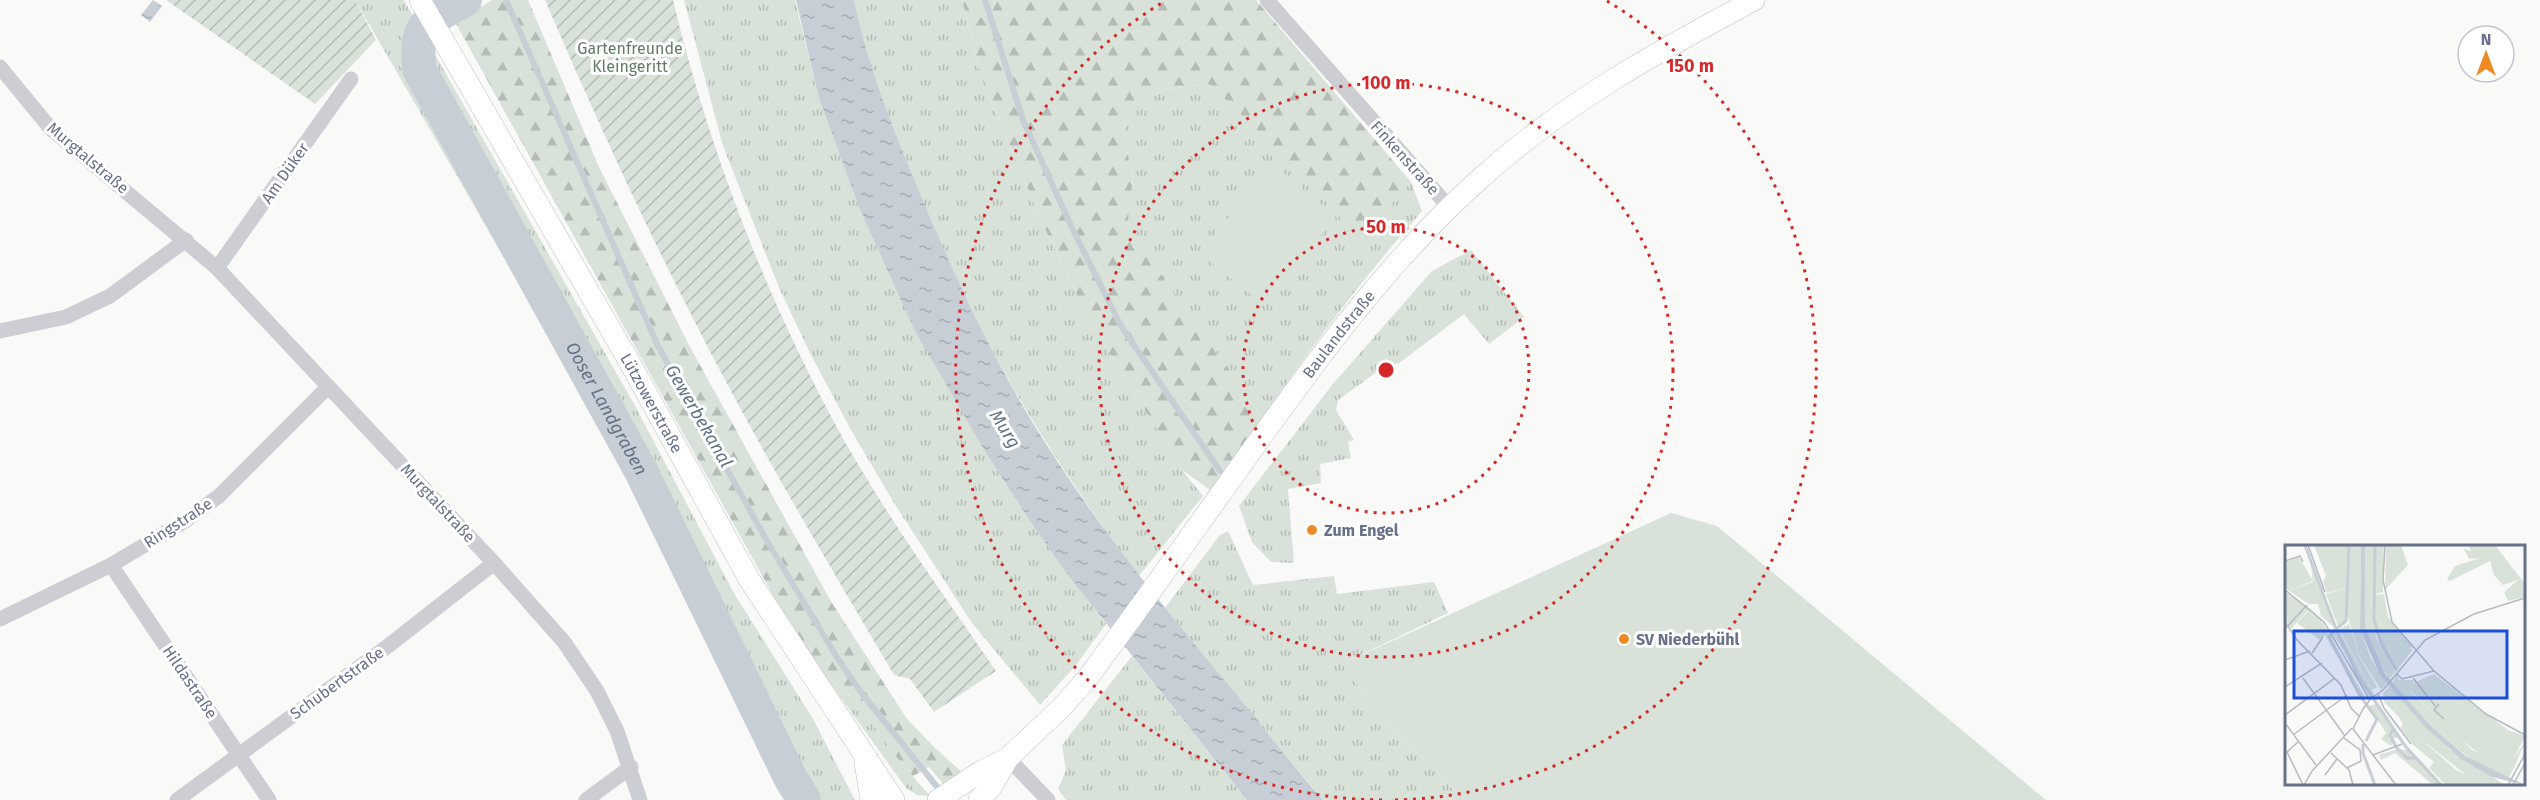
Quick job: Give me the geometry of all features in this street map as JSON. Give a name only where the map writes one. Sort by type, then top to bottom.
[{"type":"street","name":"Finkenstraße","points":[[1267,0],[1449,207]]},
{"type":"street","name":"Baulandstraße","points":[[938,800],[962,783],[1008,758],[1062,707],[1109,649],[1264,430],[1350,318],[1449,207],[1482,176],[1564,110],[1645,59],[1754,0]]},
{"type":"street","name":"Lützowerstraße","points":[[428,13],[630,363],[749,579],[894,800]]},
{"type":"street","name":"Murgtalstraße","points":[[0,67],[51,129],[218,268],[494,563],[564,642],[597,691],[617,731],[631,767],[640,800]]},
{"type":"street","name":"Am Düker","points":[[218,268],[351,79]]},
{"type":"street","points":[[0,331],[66,318],[110,296],[186,240]]},
{"type":"street","name":"Ringstraße","points":[[0,619],[111,565],[185,521],[219,496],[328,387]]},
{"type":"street","name":"Schubertstraße","points":[[177,800],[388,646],[494,563]]},
{"type":"street","name":"Hildastraße","points":[[111,565],[269,800]]},
{"type":"street","points":[[864,755],[871,800]]},
{"type":"street","name":"Baulandstraße","points":[[979,800],[992,786],[1008,758]]},
{"type":"street","points":[[1008,758],[1047,800]]},
{"type":"street","points":[[586,800],[631,767]]},
{"type":"green space","points":[[166,0],[355,0],[376,40],[315,104]]},
{"type":"green space","points":[[355,0],[404,0],[634,404],[735,595],[812,717],[855,800],[790,800],[710,641],[656,520]]},
{"type":"green space","points":[[492,0],[528,0],[599,167],[690,347],[832,603],[907,719],[964,774],[946,787],[929,767],[913,776],[894,754],[856,701],[823,673],[774,597],[455,22]]},
{"type":"green space","name":"Gartenfreunde Kleingeritt","points":[[545,0],[673,0],[687,55],[720,162],[760,267],[807,370],[870,485],[996,671],[934,712],[910,679],[894,675],[748,422],[640,211]]},
{"type":"green space","points":[[684,0],[795,0],[818,95],[989,458],[1032,524],[1106,624],[1076,665],[1040,705],[972,623],[894,503],[811,355],[780,290],[723,146]]},
{"type":"green space","points":[[854,0],[962,0],[983,82],[1045,229],[1088,318],[1182,470],[1203,496],[1139,576],[1039,431],[967,302],[916,186],[889,117],[866,48]]},
{"type":"green space","points":[[962,0],[1256,0],[1411,182],[1356,243],[1338,214],[1210,84],[1168,89],[1132,104],[1123,132],[1133,179],[1127,226],[1262,418],[1213,492],[1182,470],[1088,318],[1045,229],[983,82]]},
{"type":"green space","points":[[1210,84],[1322,195],[1337,212],[1356,243],[1411,182],[1422,211],[1339,312],[1262,418],[1126,226],[1133,179],[1123,132],[1132,104],[1168,89]]},
{"type":"green space","points":[[1273,164],[1336,217],[1264,305],[1199,253]]},
{"type":"green space","points":[[1471,250],[1524,317],[1489,344],[1464,314],[1398,364],[1388,364],[1338,400],[1336,410],[1354,440],[1348,442],[1351,458],[1320,464],[1321,483],[1288,489],[1294,563],[1271,562],[1252,542],[1239,506],[1332,385],[1432,271]]},
{"type":"green space","name":"SV Niederbühl","points":[[1671,513],[1717,526],[2046,800],[1464,800],[1384,719],[1342,664]]},
{"type":"green space","points":[[1228,531],[1253,585],[1334,576],[1337,594],[1434,582],[1448,613],[1342,664],[1384,719],[1464,800],[1323,800],[1164,609],[1220,535]]},
{"type":"green space","points":[[1132,656],[1247,800],[1066,800],[1058,789],[1066,770],[1062,745]]},
{"type":"green space","points":[[823,673],[856,701],[894,754],[930,796],[917,795],[906,788]]},
{"type":"water","points":[[153,0],[162,6],[150,22],[141,15]]},
{"type":"water","name":"Murg","points":[[796,0],[854,0],[874,74],[909,168],[986,338],[1033,423],[1079,494],[1129,562],[1323,800],[1247,800],[1071,579],[1032,524],[989,458],[915,331],[859,207],[818,95]]},
{"type":"waterway","name":"Ooser Landgraben","points":[[465,0],[433,18],[427,24],[419,41],[419,69],[641,471],[791,779],[804,800]]},
{"type":"waterway","name":"Gewerbekanal","points":[[506,0],[657,344],[767,541],[838,659],[863,695],[942,793]]},
{"type":"waterway","points":[[985,0],[1023,120],[1073,230],[1121,326],[1220,471]]},
{"type":"waterway","name":"Ooser Landgraben","points":[[414,52],[417,48]]},
{"type":"place","name":"Zum Engel","points":[[1312,530]]},
{"type":"place","name":"SV Niederbühl","points":[[1624,639]]}]
